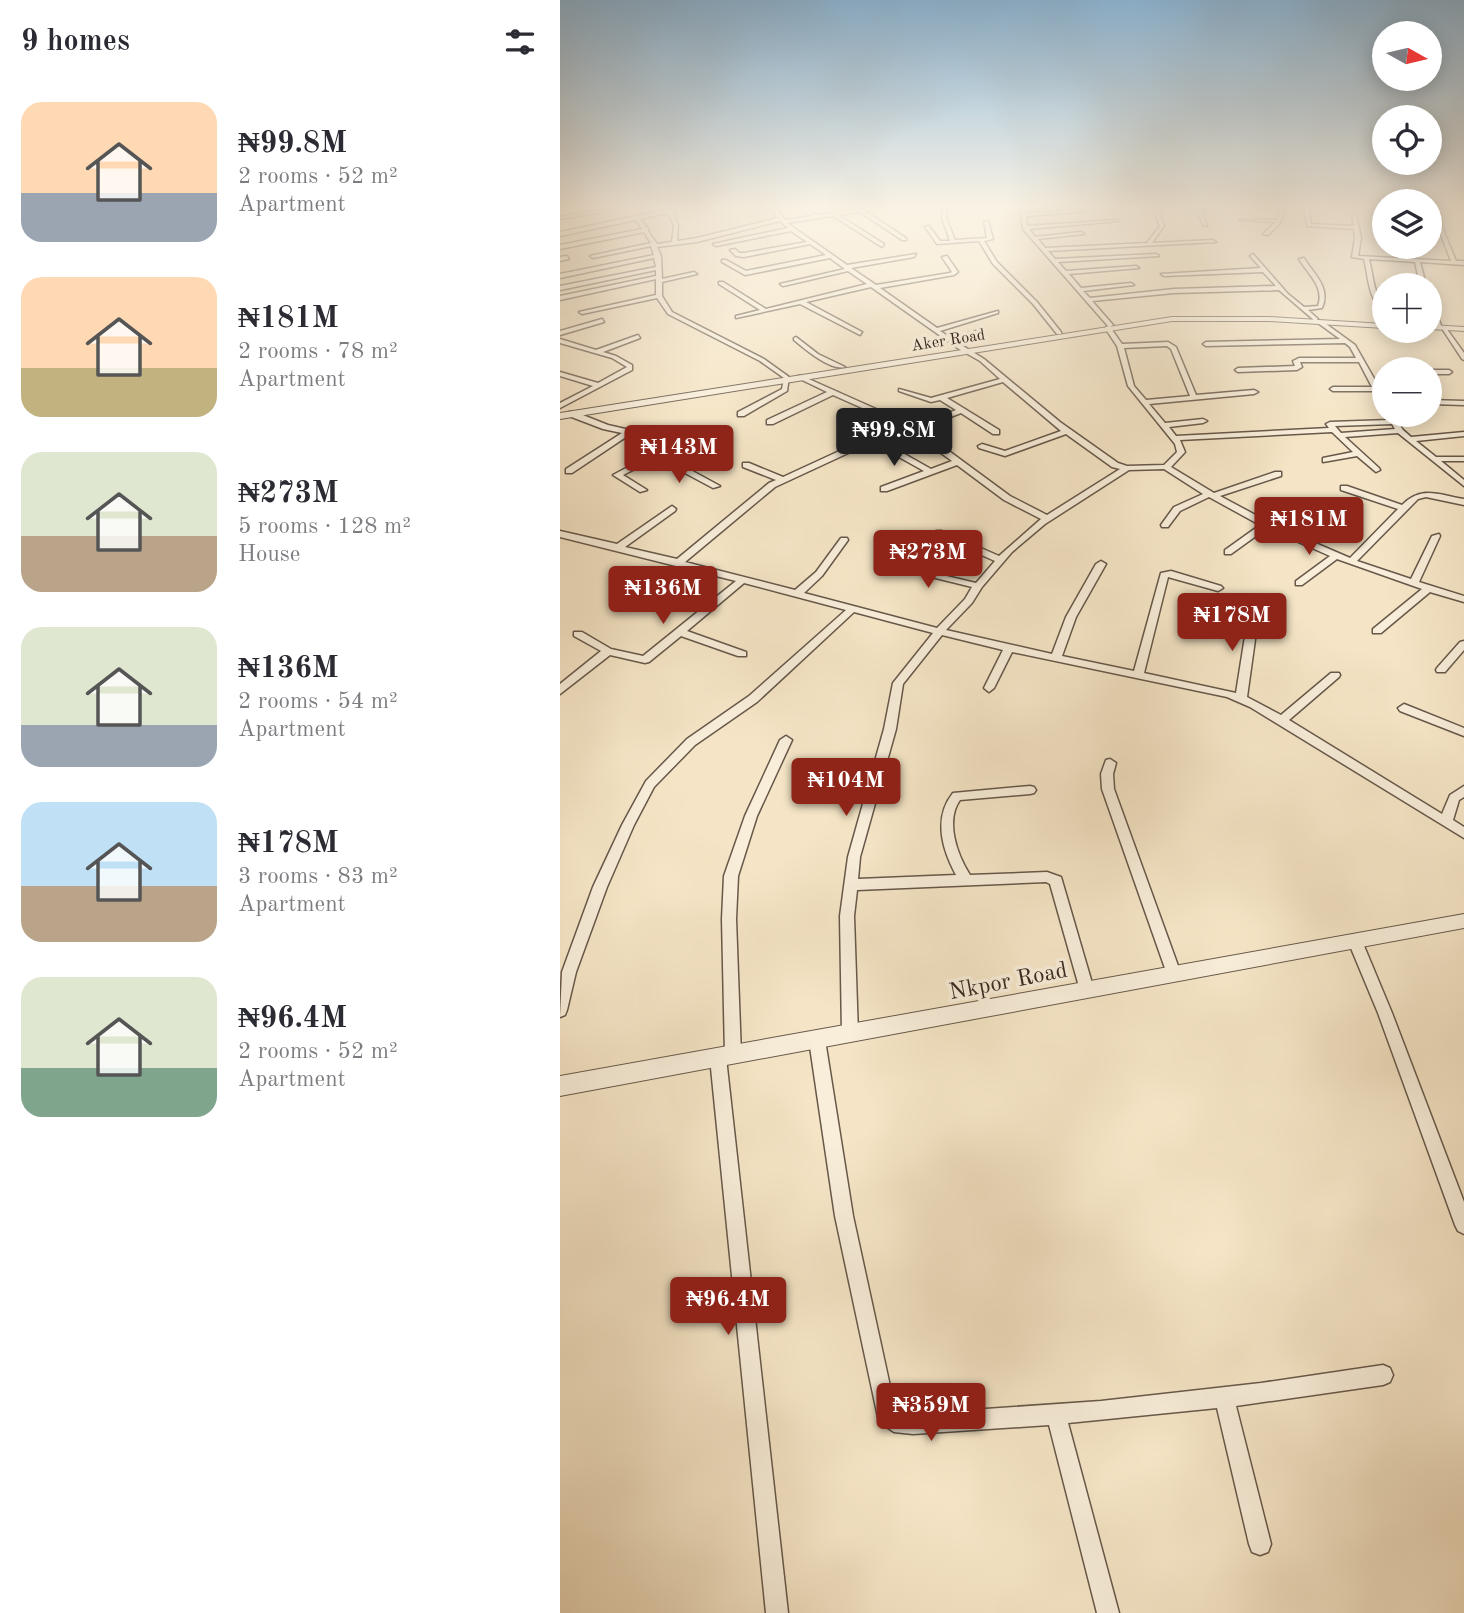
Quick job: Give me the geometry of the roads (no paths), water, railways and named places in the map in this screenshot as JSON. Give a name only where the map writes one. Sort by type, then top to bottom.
[{"type":"street","points":[[560,288],[593,281]]},
{"type":"street","points":[[560,298],[646,281]]},
{"type":"street","points":[[658,281],[659,296],[670,313],[762,360],[786,378],[785,390],[741,414]]},
{"type":"street","points":[[783,284],[794,281]]},
{"type":"street","points":[[867,281],[982,360],[1067,431],[1115,465],[1127,468],[1166,467],[1265,525],[1351,562],[1464,599]]},
{"type":"street","points":[[738,317],[799,301],[905,281]]},
{"type":"street","points":[[1013,281],[1059,333]]},
{"type":"street","points":[[1072,281],[1110,326],[1120,345],[1131,386],[1174,438],[1181,452],[1166,467]]},
{"type":"street","points":[[1274,281],[1317,321],[1348,341],[1372,372]]},
{"type":"street","points":[[1304,309],[1320,307],[1324,298],[1319,281]]},
{"type":"street","points":[[721,283],[764,310]]},
{"type":"street","points":[[1078,289],[1131,285]]},
{"type":"street","points":[[1088,300],[1174,291],[1280,288]]},
{"type":"street","points":[[582,312],[659,296]]},
{"type":"street","points":[[799,301],[860,333]]},
{"type":"street","points":[[936,330],[996,312]]},
{"type":"street","points":[[927,324],[953,317]]},
{"type":"street","name":"Aker Road","points":[[786,378],[1059,333],[1196,317],[1372,324]]},
{"type":"street","points":[[560,333],[602,321]]},
{"type":"street","name":"Aker Road","points":[[560,414],[1110,326]]},
{"type":"street","points":[[1443,329],[1464,330]]},
{"type":"street","points":[[1443,329],[1464,358]]},
{"type":"street","points":[[950,340],[978,331]]},
{"type":"street","points":[[596,352],[638,337]]},
{"type":"street","points":[[796,339],[817,355],[842,367]]},
{"type":"street","points":[[560,341],[630,366],[622,374],[560,406]]},
{"type":"street","points":[[1206,344],[1348,341]]},
{"type":"street","points":[[1120,345],[1168,344],[1174,348],[1194,398]]},
{"type":"street","points":[[1238,370],[1297,368],[1299,367],[1296,361],[1299,360],[1361,360]]},
{"type":"street","points":[[1442,372],[1449,372]]},
{"type":"street","points":[[560,374],[600,386]]},
{"type":"street","points":[[800,377],[910,426],[1007,498],[1047,519]]},
{"type":"street","points":[[901,390],[926,400],[1006,379]]},
{"type":"street","name":"Aker Road","points":[[560,414],[747,384]]},
{"type":"street","points":[[1333,389],[1372,389]]},
{"type":"street","points":[[560,392],[577,397]]},
{"type":"street","points":[[770,422],[833,392]]},
{"type":"street","points":[[1144,402],[1254,392]]},
{"type":"street","points":[[941,397],[996,432]]},
{"type":"street","points":[[1442,402],[1464,403]]},
{"type":"street","points":[[678,563],[758,495],[783,480],[872,439],[961,410]]},
{"type":"street","points":[[572,414],[606,427],[675,443],[658,455],[617,475],[643,490]]},
{"type":"street","points":[[1164,425],[1203,421]]},
{"type":"street","points":[[1372,421],[1330,424],[1336,433],[1376,470]]},
{"type":"street","points":[[1397,427],[1464,484]]},
{"type":"street","points":[[982,446],[1005,454],[1067,431]]},
{"type":"street","points":[[1174,438],[1400,431]]},
{"type":"street","points":[[569,471],[628,432]]},
{"type":"street","points":[[1409,439],[1464,434]]},
{"type":"street","points":[[872,439],[930,471]]},
{"type":"street","points":[[1326,460],[1359,453]]},
{"type":"street","points":[[658,455],[716,486]]},
{"type":"street","points":[[1434,459],[1464,459]]},
{"type":"street","points":[[884,489],[959,461]]},
{"type":"street","points":[[746,465],[783,480]]},
{"type":"street","points":[[850,1034],[847,916],[850,885],[854,857],[890,729],[898,683],[1001,560],[1047,519],[1127,468]]},
{"type":"street","points":[[1165,524],[1177,509],[1278,474]]},
{"type":"street","points":[[1344,488],[1402,508]]},
{"type":"street","points":[[1351,562],[1402,508],[1421,494],[1464,502]]},
{"type":"street","points":[[619,547],[672,509]]},
{"type":"street","points":[[1228,552],[1265,525]]},
{"type":"street","points":[[939,533],[1001,560]]},
{"type":"street","points":[[561,535],[619,547],[939,632],[1241,699],[1464,833]]},
{"type":"street","points":[[1412,584],[1436,536]]},
{"type":"street","points":[[796,595],[819,574],[825,562],[844,540]]},
{"type":"street","points":[[1299,583],[1336,556]]},
{"type":"street","points":[[886,563],[978,586]]},
{"type":"street","points":[[1056,658],[1076,607],[1101,564]]},
{"type":"street","points":[[1138,675],[1164,575],[1171,574],[1218,587]]},
{"type":"street","points":[[578,634],[608,651],[643,661],[741,581]]},
{"type":"street","points":[[1377,631],[1428,589]]},
{"type":"street","points":[[560,1010],[569,972],[600,887],[650,784],[691,742],[753,699],[851,610]]},
{"type":"street","points":[[1241,699],[1254,611]]},
{"type":"street","points":[[680,632],[742,654]]},
{"type":"street","points":[[1441,670],[1464,644]]},
{"type":"street","points":[[989,688],[1009,648]]},
{"type":"street","points":[[560,690],[608,651]]},
{"type":"street","points":[[1281,721],[1335,675]]},
{"type":"street","points":[[1404,708],[1464,732]]},
{"type":"street","points":[[777,1613],[757,1407],[736,1244],[726,1056],[731,876],[751,816],[786,740]]},
{"type":"street","points":[[1110,763],[1108,789],[1174,974]]},
{"type":"street","points":[[966,880],[957,869],[949,846],[947,814],[950,801],[957,796],[1030,790]]},
{"type":"street","points":[[1446,821],[1454,798],[1464,790]]},
{"type":"street","points":[[850,885],[1033,876],[1056,881],[1087,990]]},
{"type":"street","name":"Nkpor Road","points":[[560,1086],[1464,921]]},
{"type":"street","points":[[1354,941],[1385,1013],[1464,1225]]},
{"type":"street","points":[[817,1040],[844,1216],[886,1415],[894,1422],[913,1424],[1056,1414],[1224,1397],[1383,1376]]},
{"type":"street","points":[[1224,1397],[1260,1544]]},
{"type":"street","points":[[1056,1414],[1108,1613]]}]
